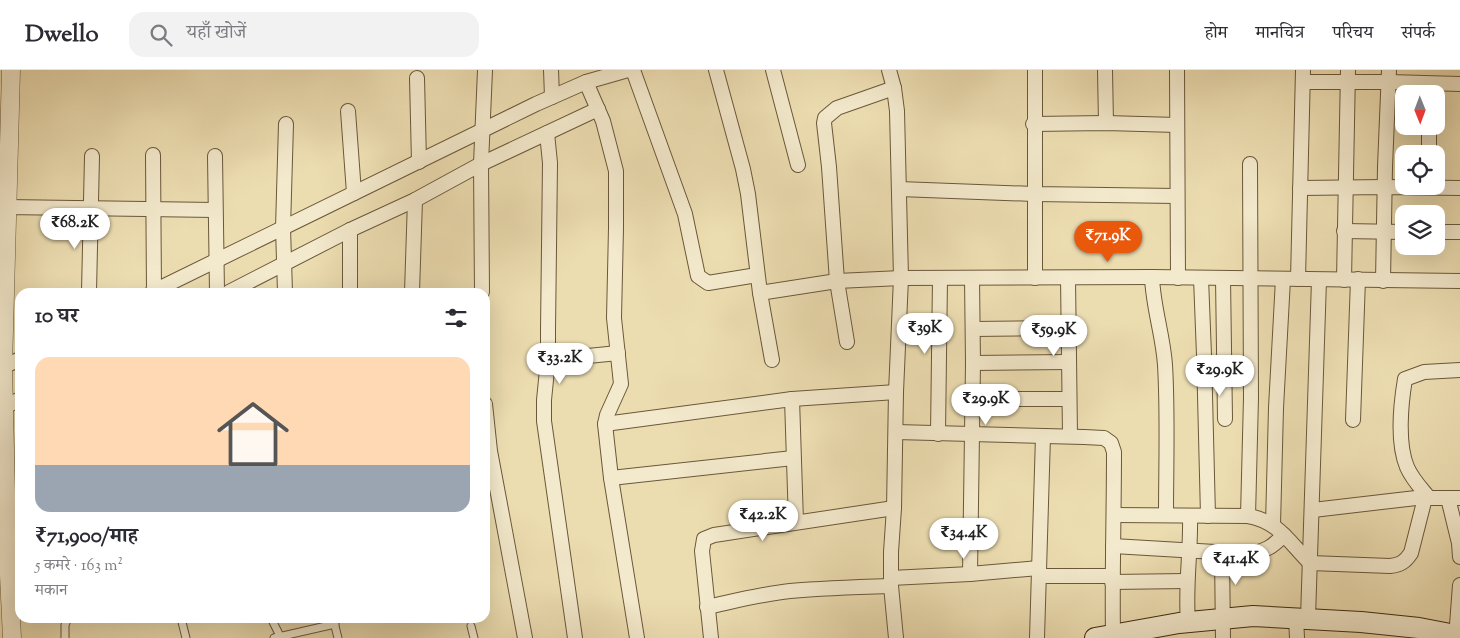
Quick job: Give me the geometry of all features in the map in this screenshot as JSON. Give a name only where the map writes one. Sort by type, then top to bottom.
[{"type":"main road","points":[[1104,636],[1148,633],[1188,622],[1223,628],[1253,616],[1302,618],[1386,632],[1419,628],[1458,637]]},
{"type":"street","points":[[11,70],[3,207],[3,367],[7,398],[12,638]]},
{"type":"street","points":[[482,288],[481,131],[485,70]]},
{"type":"street","points":[[551,70],[552,97]]},
{"type":"street","points":[[161,288],[552,97],[586,82],[628,70]]},
{"type":"street","points":[[633,70],[685,214],[698,276],[708,282],[757,276]]},
{"type":"street","points":[[716,70],[744,177],[757,276],[772,360]]},
{"type":"street","points":[[772,70],[798,165]]},
{"type":"street","points":[[889,70],[894,88],[901,278],[891,552],[891,582],[896,638]]},
{"type":"street","points":[[1035,70],[1033,124],[1035,278]]},
{"type":"street","points":[[1105,70],[1106,123]]},
{"type":"street","points":[[1177,70],[1178,278]]},
{"type":"street","points":[[1298,279],[1303,76],[1389,76],[1419,85]]},
{"type":"street","points":[[1348,76],[1344,231],[1351,280],[1353,420]]},
{"type":"street","points":[[1383,281],[1389,76]]},
{"type":"street","points":[[417,78],[419,162]]},
{"type":"street","points":[[586,82],[598,109],[616,171],[614,318],[621,384],[605,424],[611,478],[637,638]]},
{"type":"street","points":[[1445,86],[1460,84]]},
{"type":"street","points":[[847,342],[837,281],[824,123],[828,113],[838,108],[894,88]]},
{"type":"street","points":[[237,288],[350,230],[415,200],[481,164],[598,109]]},
{"type":"street","points":[[348,111],[354,193]]},
{"type":"street","points":[[1033,124],[1106,123],[1177,125]]},
{"type":"street","points":[[285,288],[283,228],[286,124]]},
{"type":"street","points":[[547,133],[550,163],[548,360],[544,421],[575,638]]},
{"type":"street","points":[[153,155],[153,288]]},
{"type":"street","points":[[89,288],[92,156]]},
{"type":"street","points":[[215,156],[214,210],[217,288]]},
{"type":"street","points":[[1248,516],[1251,279],[1250,164]]},
{"type":"street","points":[[1300,188],[1395,187]]},
{"type":"street","points":[[1445,188],[1460,188]]},
{"type":"street","points":[[899,189],[1034,194],[1177,196]]},
{"type":"street","points":[[412,288],[415,200]]},
{"type":"street","points":[[3,207],[214,210]]},
{"type":"street","points":[[350,230],[350,288]]},
{"type":"street","points":[[1344,231],[1395,232]]},
{"type":"street","points":[[1445,232],[1460,232]]},
{"type":"street","points":[[760,293],[837,281],[901,278],[1223,278],[1460,281]]},
{"type":"street","points":[[938,434],[940,278]]},
{"type":"street","points":[[970,574],[973,363],[972,278]]},
{"type":"street","points":[[1068,278],[1068,398],[1070,436]]},
{"type":"street","points":[[1152,278],[1152,294],[1159,319],[1165,364],[1166,515]]},
{"type":"street","points":[[1201,278],[1208,516]]},
{"type":"street","points":[[1223,278],[1225,419]]},
{"type":"street","points":[[1272,524],[1283,279]]},
{"type":"street","points":[[1297,638],[1302,618],[1310,563],[1319,280]]},
{"type":"street","points":[[973,329],[1068,328]]},
{"type":"street","points":[[548,360],[618,353]]},
{"type":"street","points":[[3,367],[15,361]]},
{"type":"street","points":[[973,363],[1068,362]]},
{"type":"street","points":[[1427,498],[1406,466],[1402,446],[1402,396],[1405,379],[1424,372],[1460,370]]},
{"type":"street","points":[[605,424],[792,400],[896,392]]},
{"type":"street","points":[[972,399],[1068,398]]},
{"type":"street","points":[[792,400],[796,522]]},
{"type":"street","points":[[896,432],[1070,436],[1104,438],[1111,443],[1114,452],[1112,579],[1104,636]]},
{"type":"street","points":[[1036,638],[1043,436]]},
{"type":"street","points":[[490,451],[525,638]]},
{"type":"street","points":[[611,478],[793,458]]},
{"type":"street","points":[[1114,515],[1248,516],[1262,518],[1284,535],[1310,563],[1390,566],[1400,565],[1407,560],[1411,553],[1427,498]]},
{"type":"street","points":[[1312,510],[1355,504],[1427,498],[1454,498],[1460,557]]},
{"type":"street","points":[[711,638],[702,551],[704,539],[714,535],[894,508]]},
{"type":"street","points":[[1188,622],[1186,581],[1190,516]]},
{"type":"street","points":[[1113,546],[1250,554],[1263,552],[1284,535]]},
{"type":"street","points":[[1222,552],[1223,628]]},
{"type":"street","points":[[707,607],[754,596],[789,591],[970,574],[1039,572],[1112,579],[1186,581]]},
{"type":"street","points":[[1458,637],[1460,585]]},
{"type":"lane","points":[[65,638],[66,623]]},
{"type":"lane","points":[[182,623],[186,638]]},
{"type":"lane","points":[[273,623],[277,637],[298,635],[329,623]]},
{"type":"lane","points":[[334,623],[338,638]]},
{"type":"lane","points":[[471,626],[474,638]]}]
